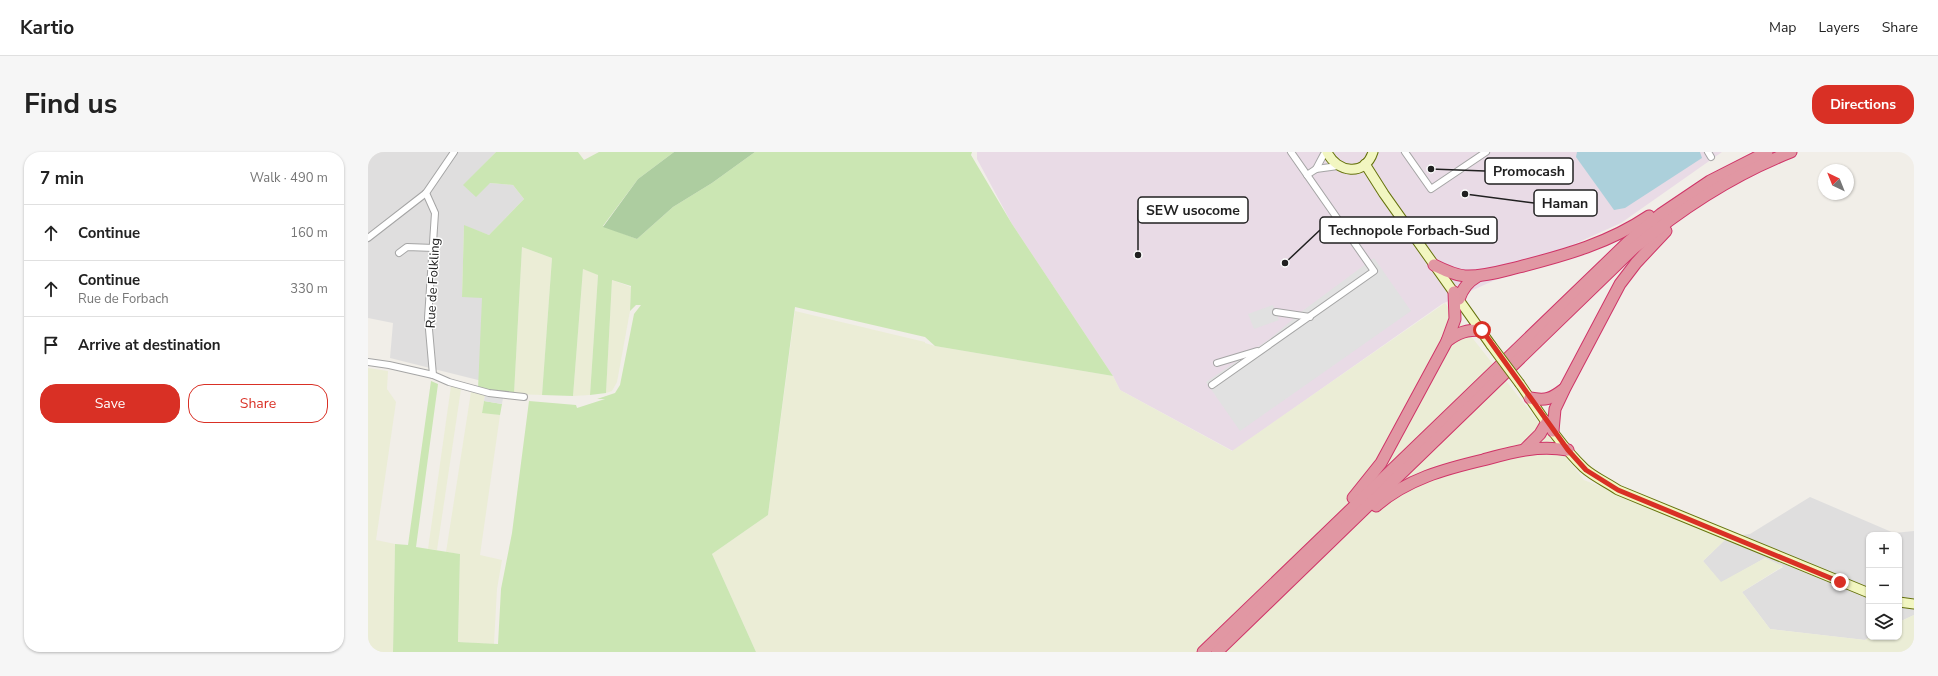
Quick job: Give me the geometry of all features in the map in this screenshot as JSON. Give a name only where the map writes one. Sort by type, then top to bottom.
[{"type":"highway","points":[[1204,652],[1628,242],[1661,214],[1767,152]]},
{"type":"highway","points":[[1434,264],[1455,275],[1479,276],[1564,256],[1600,243],[1632,227],[1684,192],[1713,184],[1791,152]]},
{"type":"highway","points":[[1525,449],[1540,434],[1550,427],[1555,409],[1565,388],[1624,279],[1656,240],[1679,219],[1700,204],[1713,184]]},
{"type":"highway","points":[[1218,652],[1634,248],[1713,184]]},
{"type":"highway","points":[[1296,563],[1322,531],[1359,493],[1382,463],[1447,341],[1455,319],[1457,296],[1466,285],[1479,276]]},
{"type":"highway","points":[[1447,341],[1457,333],[1468,330],[1482,330]]},
{"type":"highway","points":[[1530,398],[1543,400],[1554,397],[1565,388]]},
{"type":"highway","points":[[1333,539],[1355,524],[1385,499],[1411,483],[1440,470],[1525,449],[1548,447],[1568,450]]},
{"type":"main road","points":[[1326,152],[1331,160],[1338,166],[1345,169],[1356,169],[1365,164],[1373,152]]},
{"type":"main road","points":[[1365,164],[1384,194],[1550,427],[1586,470],[1618,490],[1866,592]]},
{"type":"main road","points":[[1902,602],[1914,604]]},
{"type":"street","points":[[368,238],[426,193],[454,152]]},
{"type":"street","points":[[1212,385],[1374,271],[1291,152]]},
{"type":"street","points":[[1308,175],[1316,169],[1326,152]]},
{"type":"street","points":[[1405,152],[1431,189],[1478,154],[1486,152]]},
{"type":"street","points":[[1316,169],[1338,166]]},
{"type":"street","name":"Rue de Folkling","points":[[426,193],[435,213],[434,248],[428,318],[433,375]]},
{"type":"street","points":[[399,253],[408,247],[434,248]]},
{"type":"street","points":[[1276,312],[1310,317]]},
{"type":"street","points":[[1217,363],[1264,349]]},
{"type":"street","points":[[368,362],[388,364],[433,375],[449,382],[489,393],[524,397]]},
{"type":"shaded area","points":[[368,152],[496,152],[464,185],[490,183],[513,185],[524,199],[489,235],[464,226],[462,297],[482,297],[482,381],[390,358],[393,323],[368,318]]},
{"type":"shaded area","points":[[977,152],[1722,152],[1621,223],[1442,304],[1233,451],[1120,390],[1113,376],[1012,224],[977,159]]},
{"type":"shaded area","points":[[1374,258],[1411,311],[1240,431],[1206,382],[1271,338],[1301,312]]},
{"type":"shaded area","points":[[1273,305],[1279,320],[1254,329],[1248,314]]},
{"type":"shaded area","points":[[485,395],[503,398],[502,404],[484,401]]},
{"type":"shaded area","points":[[1810,497],[1892,532],[1866,532],[1866,639],[1770,629],[1742,592],[1783,567],[1765,558],[1721,583],[1703,561],[1728,537],[1750,534]]},
{"type":"shaded area","points":[[1914,531],[1914,615],[1902,621],[1902,532]]},
{"type":"green space","points":[[496,152],[578,152],[584,160],[599,152],[674,152],[638,179],[603,226],[637,239],[673,207],[712,183],[755,152],[972,152],[971,155],[1012,224],[1113,376],[935,346],[925,337],[795,307],[768,515],[712,554],[756,652],[393,652],[395,544],[408,545],[431,381],[438,384],[416,547],[460,554],[458,642],[498,644],[501,589],[512,533],[529,401],[576,405],[577,408],[605,399],[597,399],[615,393],[620,385],[634,314],[641,305],[636,305],[630,311],[631,286],[612,280],[606,393],[590,395],[598,275],[583,269],[573,396],[542,395],[552,258],[522,247],[514,394],[478,389],[482,298],[462,297],[464,225],[489,235],[524,199],[513,185],[490,183],[476,197],[463,185]]},
{"type":"green space","points":[[674,152],[755,152],[712,183],[673,207],[637,239],[603,227],[638,179]]},
{"type":"green space","points":[[522,247],[552,258],[542,395],[514,394]]},
{"type":"green space","points":[[583,269],[598,274],[590,395],[573,396]]},
{"type":"green space","points":[[612,280],[631,287],[630,311],[617,382],[612,391],[606,393]]},
{"type":"green space","points":[[1445,303],[1584,480],[1728,537],[1703,561],[1721,582],[1765,558],[1783,566],[1742,592],[1770,629],[1865,640],[1902,640],[1902,621],[1914,615],[1914,652],[756,652],[712,554],[768,515],[795,311],[925,342],[935,346],[1113,376],[1120,390],[1232,451]]},
{"type":"green space","points":[[368,368],[388,371],[387,389],[396,402],[376,540],[395,544],[393,652],[368,652]]},
{"type":"green space","points":[[451,386],[461,389],[437,550],[428,549]]},
{"type":"green space","points":[[471,392],[485,395],[482,412],[500,415],[480,555],[502,560],[497,589],[494,644],[458,642],[460,554],[446,552]]},
{"type":"green space","points":[[484,401],[502,404],[500,415],[482,413]]},
{"type":"water","points":[[1577,152],[1700,152],[1702,158],[1625,208],[1614,210],[1576,157]]},
{"type":"place","name":"Promocash","points":[[1431,169]]},
{"type":"place","name":"Haman","points":[[1465,194]]},
{"type":"place","name":"SEW usocome","points":[[1138,255]]},
{"type":"place","name":"Technopole Forbach-Sud","points":[[1285,263]]},
{"type":"route","points":[[1482,330],[1553,431],[1586,470],[1618,490],[1840,582]]}]
